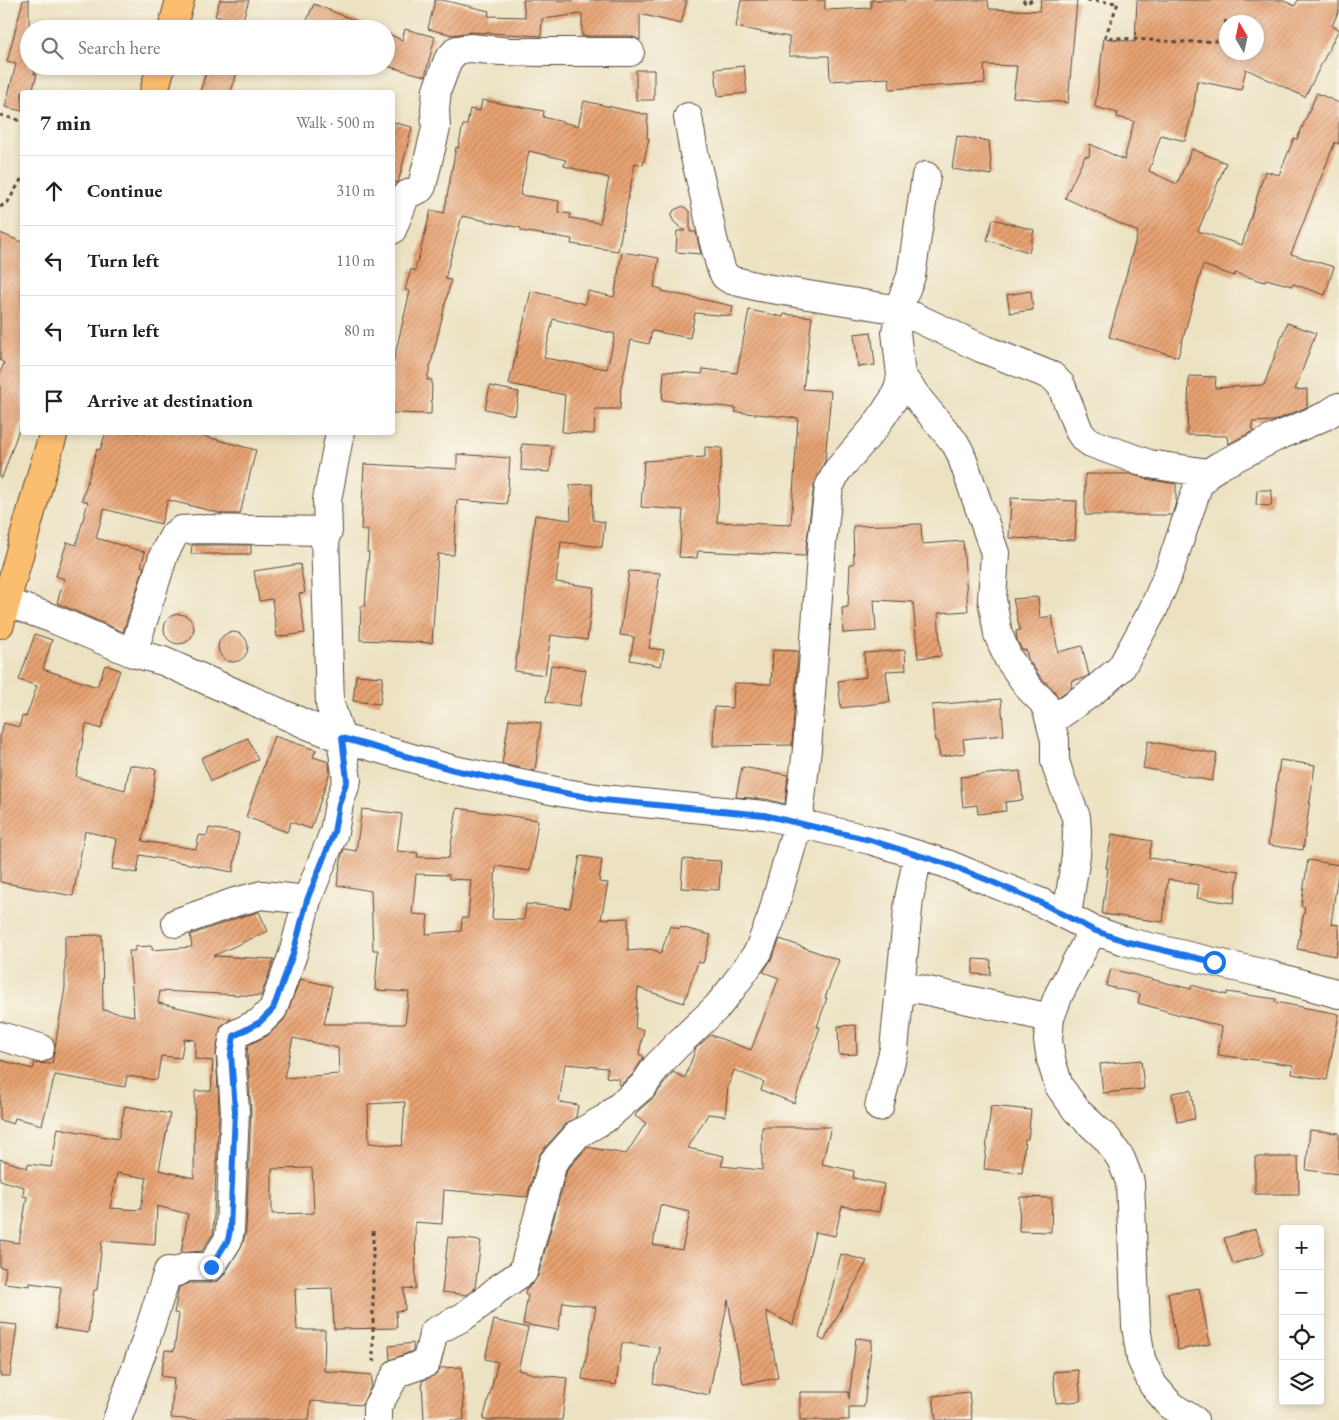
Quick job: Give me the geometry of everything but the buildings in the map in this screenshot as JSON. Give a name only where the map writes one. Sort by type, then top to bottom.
[{"type":"highway","points":[[174,20],[180,0]]},
{"type":"highway","points":[[155,90],[159,75]]},
{"type":"highway","points":[[3,613],[53,435]]},
{"type":"street","points":[[395,222],[406,195],[420,189],[422,186],[436,128],[437,90],[448,60],[453,52],[459,49],[470,48],[541,52],[630,52]]},
{"type":"street","points":[[688,117],[713,239],[724,276],[731,280],[759,287],[900,310],[981,348],[1052,376],[1060,385],[1083,437],[1091,443],[1149,464],[1208,473]]},
{"type":"street","points":[[377,1420],[377,1407],[397,1373],[426,1363],[434,1332],[463,1317],[523,1272],[553,1162],[578,1134],[606,1118],[644,1086],[656,1067],[698,1023],[717,1007],[758,952],[772,919],[798,823],[807,749],[822,542],[830,487],[837,471],[875,427],[893,400],[899,387],[901,375],[896,332],[900,310],[911,276],[926,176]]},
{"type":"street","points":[[901,375],[960,452],[996,553],[992,599],[998,634],[1008,658],[1029,688],[1043,702],[1051,720],[1055,740],[1055,761],[1076,817],[1077,832],[1067,916]]},
{"type":"street","points":[[1051,720],[1092,692],[1121,668],[1153,610],[1168,574],[1198,486],[1208,473],[1274,438],[1325,416],[1339,407]]},
{"type":"street","points":[[117,1420],[143,1349],[168,1271],[178,1272],[186,1267],[211,1267],[228,1240],[232,1213],[235,1111],[231,1054],[234,1036],[260,1022],[273,1009],[293,954],[307,900],[334,832],[339,804],[347,780],[342,738],[330,704],[324,535],[328,531],[327,500],[339,435]]},
{"type":"street","points":[[133,653],[164,554],[174,535],[181,530],[328,531]]},
{"type":"street","points":[[3,613],[51,618],[133,653],[163,661],[310,726],[342,738],[454,770],[603,800],[764,815],[870,840],[947,864],[999,884],[1042,903],[1093,930],[1128,942],[1270,975],[1339,994]]},
{"type":"street","points":[[879,1107],[894,1048],[909,899],[918,855]]},
{"type":"street","points":[[176,922],[262,895],[307,900]]},
{"type":"street","points":[[1093,930],[1059,994],[1050,1018],[1048,1040],[1051,1060],[1059,1086],[1076,1110],[1107,1138],[1121,1159],[1130,1182],[1136,1326],[1141,1359],[1153,1385],[1171,1406],[1194,1420]]},
{"type":"street","points":[[901,985],[1050,1018]]},
{"type":"street","points":[[0,1036],[40,1048]]},
{"type":"path","points":[[1023,0],[1026,4],[1032,0]]},
{"type":"path","points":[[1087,0],[1118,3],[1105,37],[1179,42],[1219,41]]},
{"type":"path","points":[[0,115],[20,120]]},
{"type":"path","points":[[0,207],[8,202],[20,181]]},
{"type":"path","points":[[372,1231],[373,1360],[397,1373]]},
{"type":"route","points":[[211,1267],[228,1240],[232,1213],[235,1111],[231,1054],[234,1036],[260,1022],[273,1009],[293,954],[307,900],[334,832],[339,804],[347,780],[342,738],[454,770],[565,793],[603,800],[764,815],[870,840],[947,864],[990,881],[1042,903],[1093,930],[1128,942],[1214,962]]}]
